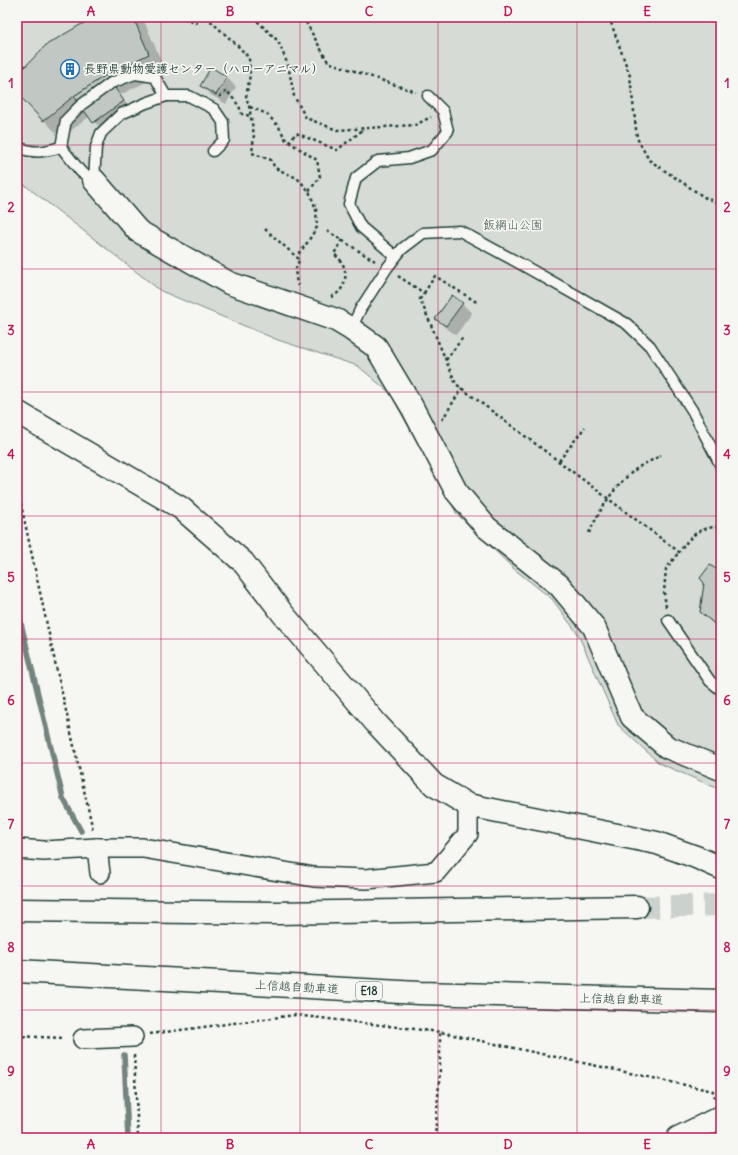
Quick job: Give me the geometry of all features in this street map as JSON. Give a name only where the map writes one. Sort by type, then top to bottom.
[{"type":"main road","points":[[94,180],[138,231],[229,282],[336,320],[376,347],[412,407],[456,491],[486,527],[559,585],[594,627],[632,717],[667,747],[721,769]]},
{"type":"main road","points":[[17,412],[181,508],[243,562],[283,614],[376,723],[434,785],[468,805],[657,843],[721,868]]},
{"type":"main road","points":[[17,910],[277,913],[637,907]]},
{"type":"main road","name":"上信越自動車道","points":[[17,971],[419,993],[721,1001]]},
{"type":"main road","points":[[678,1138],[718,1108]]},
{"type":"street","points":[[17,848],[44,851],[97,848],[143,848],[314,877],[366,879],[436,872],[468,834],[468,805]]},
{"type":"street","points":[[97,848],[100,873]]},
{"type":"street","points":[[83,1039],[133,1037]]},
{"type":"lane","points":[[166,96],[155,77],[135,74],[111,83],[81,105],[66,120],[61,147],[81,172],[94,180],[96,147],[101,133],[121,114],[166,96],[189,96],[214,109],[223,122],[224,140],[213,151]]},
{"type":"lane","points":[[395,256],[361,227],[349,204],[356,178],[378,161],[409,158],[432,150],[448,131],[443,111],[428,96]]},
{"type":"lane","points":[[17,147],[27,151],[45,152],[61,147]]},
{"type":"lane","points":[[351,329],[361,308],[395,256],[402,249],[424,233],[460,231],[519,262],[627,324],[650,346],[692,410],[721,466]]},
{"type":"lane","points":[[668,620],[710,681],[721,690]]},
{"type":"path","points":[[185,17],[186,19],[196,23],[206,17],[240,47],[249,58],[250,75],[246,97],[254,136],[252,153],[271,160],[275,168],[297,178],[309,191],[316,209],[317,227],[297,256]]},
{"type":"path","points":[[253,17],[278,41],[288,65],[294,96],[306,118],[336,130],[415,125],[443,111]]},
{"type":"path","points":[[303,17],[328,62],[428,96]]},
{"type":"path","points":[[609,17],[630,76],[637,138],[649,160],[704,197],[721,204]]},
{"type":"path","points":[[207,105],[227,91],[239,106],[242,114],[250,116]]},
{"type":"path","points":[[249,106],[267,114],[279,127],[286,140],[317,160],[320,177],[309,191]]},
{"type":"path","points":[[289,142],[296,133],[337,150],[365,128]]},
{"type":"path","points":[[265,229],[300,260],[297,264],[296,272],[297,284],[300,290]]},
{"type":"path","points":[[327,231],[378,263]]},
{"type":"path","points":[[327,299],[339,292],[346,280],[345,271],[341,260],[334,254],[342,240]]},
{"type":"path","points":[[398,276],[424,293]]},
{"type":"path","points":[[478,303],[435,276],[420,299],[456,384],[679,552]]},
{"type":"path","points":[[446,360],[464,336]]},
{"type":"path","points":[[446,425],[441,421],[462,388]]},
{"type":"path","points":[[559,462],[585,427]]},
{"type":"path","points":[[589,533],[600,509],[623,480],[641,466],[661,455]]},
{"type":"path","points":[[17,486],[56,671],[97,848]]},
{"type":"path","points":[[668,620],[664,592],[666,569],[691,536],[710,526],[721,527]]},
{"type":"path","points":[[138,1138],[133,1037],[295,1015],[440,1032],[713,1091],[718,1108]]},
{"type":"path","points":[[435,1138],[440,1069],[440,1032]]},
{"type":"path","points":[[17,1036],[83,1039]]},
{"type":"green space","name":"飯綱山公園","points":[[17,17],[721,17],[721,790],[659,763],[618,725],[578,634],[552,599],[514,569],[457,514],[390,393],[358,366],[278,340],[161,291],[17,179]]},
{"type":"building","name":"長野県動物愛護センター（ハローアニマル）","points":[[98,17],[133,17],[149,54],[106,75],[74,96],[43,121],[17,93],[17,75],[46,45],[80,25]]},
{"type":"building","points":[[26,65],[17,75],[17,68]]},
{"type":"building","points":[[211,67],[227,77],[216,95],[200,86]]},
{"type":"building","points":[[106,75],[124,101],[93,123],[74,96]]},
{"type":"building","points":[[452,295],[463,303],[446,326],[435,319]]},
{"type":"building","points":[[710,565],[716,569],[721,567],[721,629],[700,612],[704,583],[700,578]]},
{"type":"waterway","points":[[17,607],[63,798],[81,831]]},
{"type":"waterway","points":[[124,1055],[128,1138]]},
{"type":"tunnel","points":[[637,907],[721,905]]},
{"type":"place","name":"長野県動物愛護センター（ハローアニマル）","points":[[70,69]]}]
